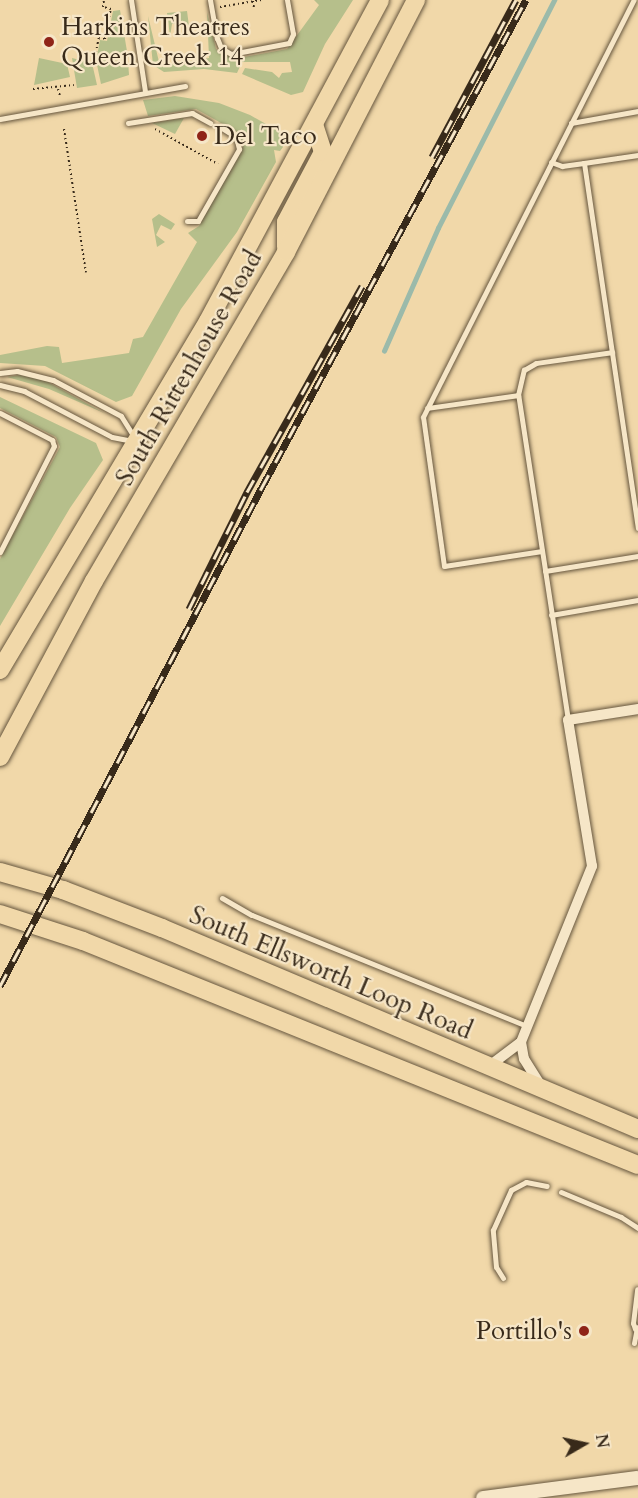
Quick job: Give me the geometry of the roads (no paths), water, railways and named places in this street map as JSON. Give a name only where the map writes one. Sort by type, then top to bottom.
[{"type":"main road","name":"South Rittenhouse Road","points":[[0,670],[138,441],[380,0]]},
{"type":"main road","name":"South Rittenhouse Road","points":[[0,757],[94,581],[286,252],[416,0]]},
{"type":"main road","points":[[286,252],[286,222],[323,152],[314,124]]},
{"type":"main road","points":[[138,441],[166,459]]},
{"type":"main road","name":"South Ellsworth Loop Road","points":[[0,872],[63,890],[151,924],[638,1129]]},
{"type":"main road","points":[[0,914],[83,941],[638,1165]]},
{"type":"street","points":[[542,1089],[524,1059],[521,1042],[592,866],[568,720],[638,709]]},
{"type":"street","points":[[487,1067],[521,1042]]},
{"type":"street","points":[[483,1498],[638,1478]]},
{"type":"lane","points":[[131,0],[146,92]]},
{"type":"lane","points":[[210,0],[217,38],[221,48],[231,54],[289,44],[293,34],[287,0]]},
{"type":"lane","points":[[542,551],[444,566],[423,417],[633,0]]},
{"type":"lane","points":[[0,119],[185,86]]},
{"type":"lane","points":[[571,123],[638,111]]},
{"type":"lane","points":[[128,123],[192,113],[210,123]]},
{"type":"lane","points":[[187,221],[198,220],[239,149],[236,137],[220,128]]},
{"type":"lane","points":[[551,162],[562,166],[638,155]]},
{"type":"lane","points":[[584,163],[638,528]]},
{"type":"lane","points":[[568,720],[518,395],[524,370],[536,363],[612,352]]},
{"type":"lane","points":[[0,373],[17,371],[53,380],[121,416],[138,441]]},
{"type":"lane","points":[[0,385],[24,391],[112,437],[138,441]]},
{"type":"lane","points":[[427,408],[518,395]]},
{"type":"lane","points":[[0,413],[52,440],[54,447],[0,552]]},
{"type":"lane","points":[[545,571],[638,556]]},
{"type":"lane","points":[[551,615],[638,600]]},
{"type":"lane","points":[[222,898],[252,915],[527,1026]]},
{"type":"lane","points":[[503,1278],[496,1267],[493,1230],[512,1190],[526,1182],[547,1186]]},
{"type":"lane","points":[[561,1192],[621,1217],[638,1228]]},
{"type":"lane","points":[[634,1343],[637,1327],[637,1289]]},
{"type":"waterway","points":[[384,351],[438,228],[554,0]]},
{"type":"railway","points":[[432,157],[516,0]]},
{"type":"railway","points":[[0,986],[262,487],[526,0]]},
{"type":"railway","points":[[189,609],[247,492],[362,286]]},
{"type":"place","name":"Harkins Theatres Queen Creek 14","points":[[49,42]]},
{"type":"place","name":"Del Taco","points":[[202,136]]},
{"type":"place","name":"Portillo's","points":[[584,1331]]}]
